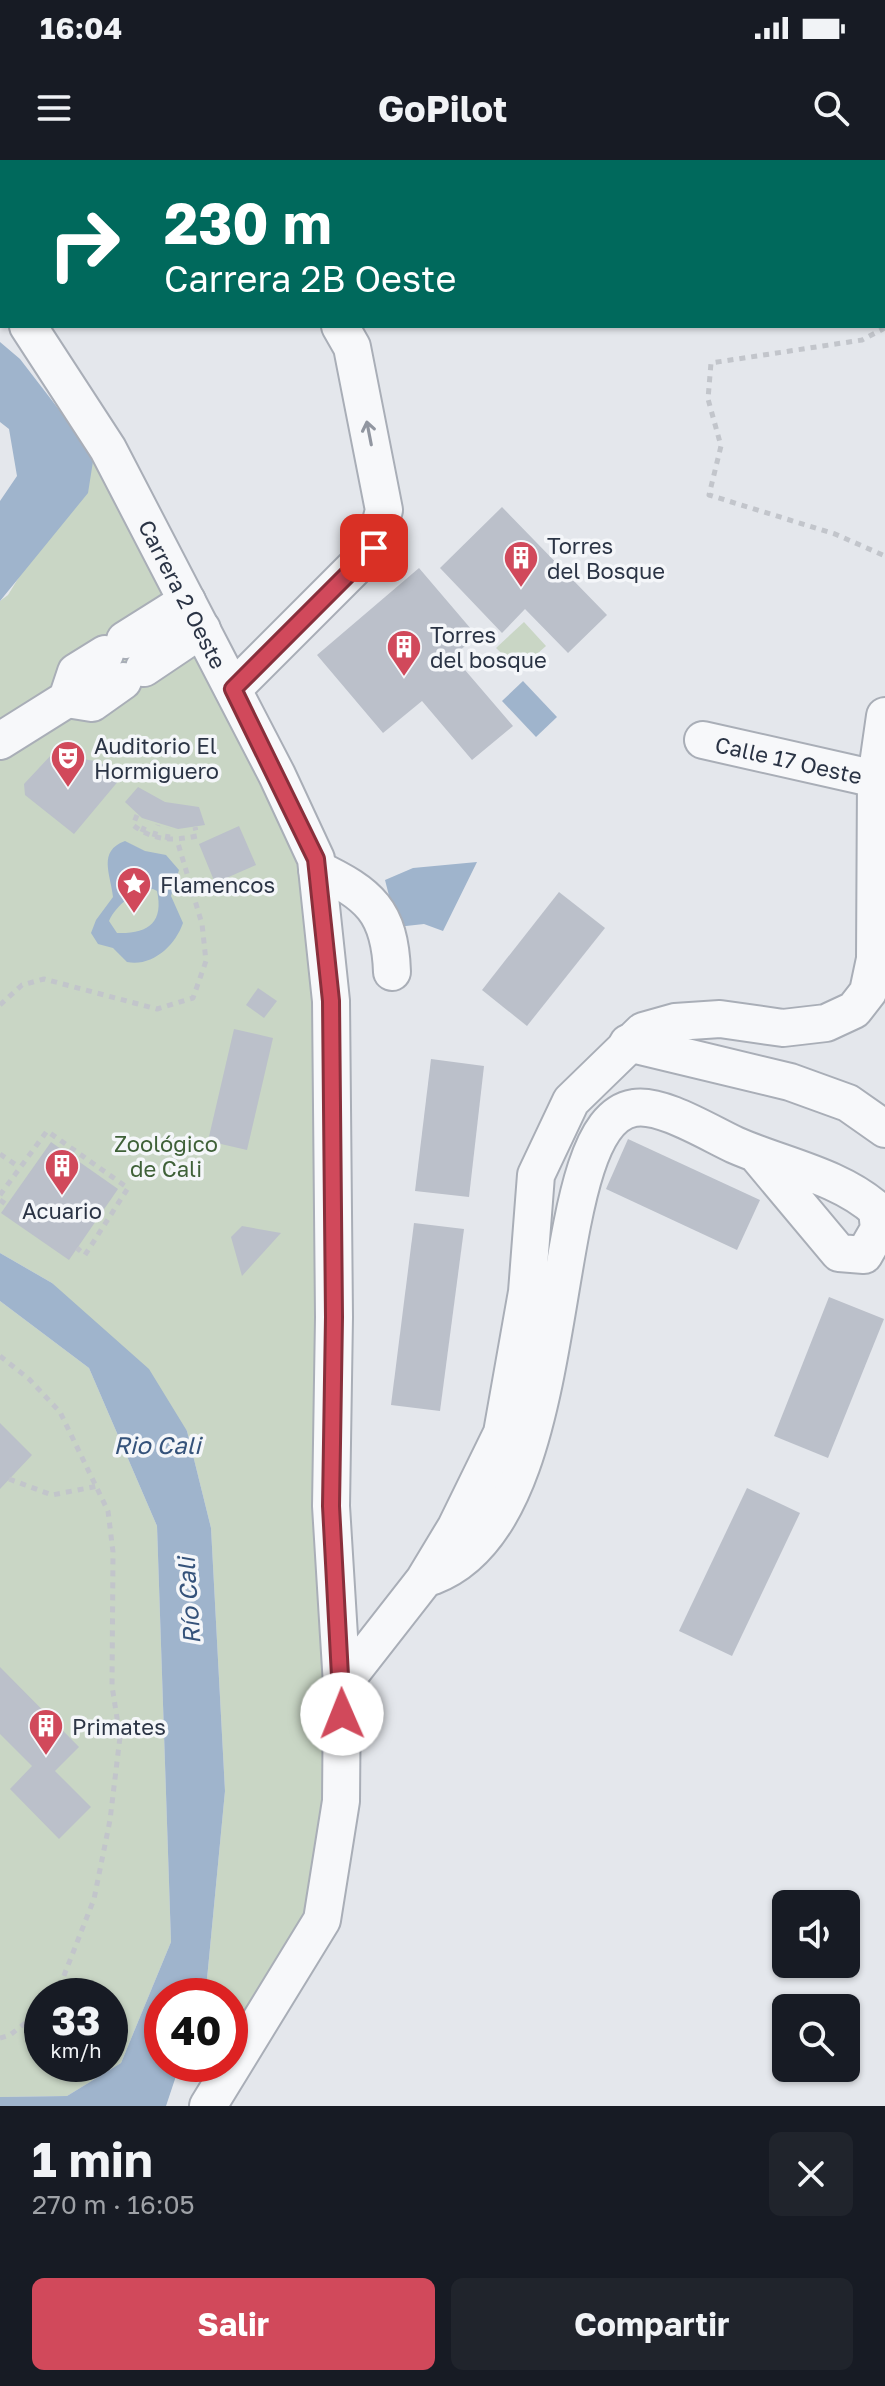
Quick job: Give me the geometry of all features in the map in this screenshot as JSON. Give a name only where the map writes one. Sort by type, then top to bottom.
[{"type":"street","name":"Carrera 2 Oeste","points":[[29,328],[108,449],[277,775],[316,859],[331,1001],[334,1317],[331,1506],[342,1685],[341,1801],[322,1920],[208,2106]]},
{"type":"street","points":[[233,689],[374,548],[384,510],[352,347],[341,328]]},
{"type":"street","points":[[0,741],[67,699],[76,672],[124,661],[194,615]]},
{"type":"street","points":[[342,1685],[424,1580],[456,1527],[502,1433],[527,1292],[536,1175],[571,1101],[643,1031],[675,1022],[720,1019],[783,1028],[826,1023],[876,996],[876,779],[885,716]]},
{"type":"street","name":"Calle 17 Oeste","points":[[703,740],[876,779]]},
{"type":"street","points":[[317,869],[355,887],[377,908],[391,944],[392,972]]},
{"type":"street","points":[[628,1043],[790,1082],[848,1103],[885,1129]]},
{"type":"street","points":[[424,1580],[459,1566],[509,1501],[539,1417],[570,1235],[590,1150],[611,1121],[631,1108],[653,1107],[757,1155]]},
{"type":"path","points":[[885,328],[862,340],[711,363],[708,399],[721,446],[709,495],[835,534],[885,556]]},
{"type":"path","points":[[137,815],[133,825],[142,832],[167,840],[197,836],[195,827]]},
{"type":"path","points":[[142,832],[147,821]]},
{"type":"path","points":[[154,837],[158,825]]},
{"type":"path","points":[[167,840],[169,828]]},
{"type":"path","points":[[0,1005],[22,985],[44,979],[157,1009],[193,998],[206,961],[202,924],[177,840]]},
{"type":"path","points":[[7,1205],[0,1197],[47,1131],[128,1188],[85,1255],[77,1248]]},
{"type":"path","points":[[0,1154],[19,1167]]},
{"type":"path","points":[[0,1356],[29,1379],[60,1412],[108,1511],[113,1552],[112,1686],[120,1737],[110,1820],[94,1899],[63,1978]]},
{"type":"path","points":[[9,1479],[52,1495],[98,1486]]},
{"type":"path","points":[[0,2038],[10,2035],[24,2024]]},
{"type":"green space","name":"Zoológico de Cali","points":[[94,455],[316,859],[331,1001],[322,1920],[248,2023],[248,1978],[207,1978],[225,1791],[211,1528],[187,1431],[52,1283],[0,1253],[0,601],[8,595]]},
{"type":"green space","points":[[524,622],[546,646],[519,670],[496,648]]},
{"type":"green space","points":[[0,1301],[89,1368],[157,1526],[171,1942],[156,1978],[144,1978],[144,2007],[128,2046],[128,1978],[24,1978],[24,2082],[90,2082],[67,2096],[0,2097]]},
{"type":"water","points":[[0,342],[20,359],[94,455],[88,493],[0,601],[0,501],[17,476],[9,429],[0,422]]},
{"type":"water","points":[[523,681],[557,717],[536,737],[502,701]]},
{"type":"water","points":[[125,841],[145,851],[166,855],[179,870],[171,896],[183,923],[174,940],[161,953],[136,963],[127,962],[113,948],[98,944],[91,933],[96,920],[113,897],[108,857],[116,845]],"holes":[[[157,891],[156,919],[145,929],[117,933],[109,921],[121,904],[140,892]]]},
{"type":"water","points":[[477,862],[443,931],[424,924],[397,927],[385,880],[413,868]]},
{"type":"water","name":"Rio Cali","points":[[0,1253],[52,1283],[149,1369],[187,1431],[211,1528],[225,1791],[207,1978],[156,1978],[171,1942],[157,1526],[89,1368],[0,1301]]},
{"type":"water","name":"Rio Cali","points":[[144,2007],[144,2082],[174,2082],[166,2106],[0,2106],[0,2097],[67,2096],[90,2082],[128,2082],[128,2046]]},
{"type":"building","name":"Torres del Bosque","points":[[502,507],[607,615],[568,653],[525,609],[502,633],[440,568]]},
{"type":"building","name":"Torres del bosque","points":[[419,568],[477,636],[453,656],[513,726],[472,760],[422,701],[383,733],[317,655]]},
{"type":"building","name":"Auditorio El Hormiguero","points":[[53,753],[63,761],[72,757],[100,762],[120,779],[74,834],[25,795],[24,784]]},
{"type":"building","points":[[138,787],[165,802],[199,807],[205,825],[178,829],[142,818],[125,802]]},
{"type":"building","points":[[239,826],[256,865],[215,883],[199,844]]},
{"type":"building","points":[[559,892],[605,928],[527,1026],[482,990]]},
{"type":"building","points":[[258,988],[277,1001],[264,1018],[246,1005]]},
{"type":"building","points":[[234,1029],[273,1038],[247,1150],[208,1141]]},
{"type":"building","points":[[431,1059],[484,1066],[469,1197],[415,1191]]},
{"type":"building","points":[[628,1139],[760,1200],[737,1250],[606,1189]]},
{"type":"building","name":"Acuario","points":[[51,1142],[118,1189],[69,1260],[1,1213]]},
{"type":"building","points":[[414,1223],[464,1229],[440,1411],[391,1405]]},
{"type":"building","points":[[242,1226],[281,1233],[242,1276],[231,1237]]},
{"type":"building","points":[[829,1297],[884,1319],[828,1458],[774,1436]]},
{"type":"building","points":[[0,1423],[32,1455],[0,1489]]},
{"type":"building","points":[[747,1488],[800,1513],[732,1656],[679,1631]]},
{"type":"building","name":"Primates","points":[[0,1667],[79,1747],[55,1771],[91,1807],[59,1839],[10,1789],[32,1766],[0,1734]]},
{"type":"place","name":"Torres del Bosque","points":[[521,589]]},
{"type":"place","name":"Torres del bosque","points":[[404,678]]},
{"type":"place","name":"Auditorio El Hormiguero","points":[[68,789]]},
{"type":"place","name":"Flamencos","points":[[134,915]]},
{"type":"place","name":"Acuario","points":[[62,1197]]},
{"type":"place","name":"Primates","points":[[46,1757]]},
{"type":"route","points":[[342,1714],[331,1506],[334,1317],[331,1001],[316,859],[233,689],[374,548]]},
{"type":"water label","name":"Río Cali","points":[[188,1601]]}]
